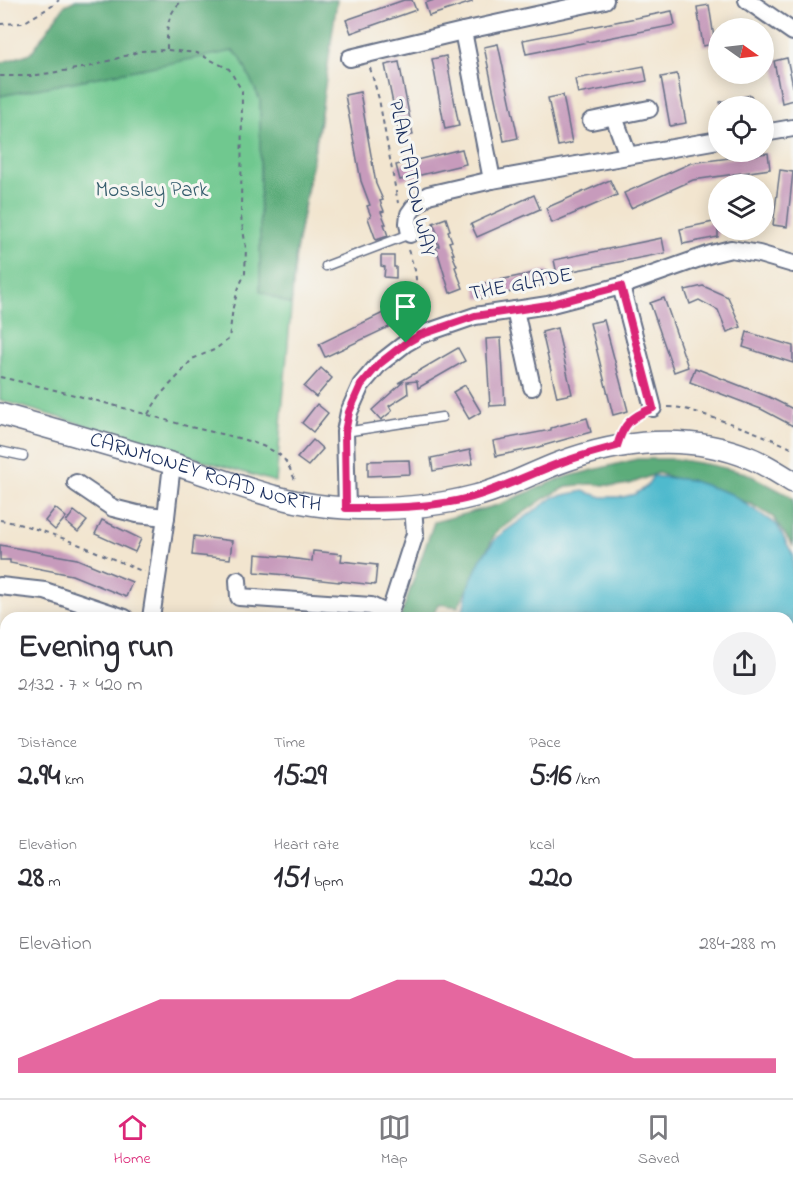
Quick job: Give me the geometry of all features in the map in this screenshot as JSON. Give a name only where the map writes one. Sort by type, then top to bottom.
[{"type":"street","points":[[358,56],[605,0]]},
{"type":"street","points":[[747,0],[793,32]]},
{"type":"street","points":[[463,31],[492,180]]},
{"type":"street","points":[[591,121],[649,109]]},
{"type":"street","points":[[614,117],[628,155]]},
{"type":"street","points":[[774,131],[793,128]]},
{"type":"street","points":[[407,235],[409,214],[428,195],[492,180],[708,142]]},
{"type":"street","name":"THE GLADE","points":[[346,508],[345,432],[349,412],[361,385],[379,364],[420,335],[475,316],[548,305],[621,286],[731,249],[793,264]]},
{"type":"street","points":[[621,286],[653,408]]},
{"type":"street","points":[[515,310],[532,387]]},
{"type":"street","name":"CARNMONEY ROAD NORTH","points":[[0,414],[293,502],[318,506],[346,508],[413,506],[477,496],[561,462],[590,453],[617,446],[669,441],[724,449],[750,458],[793,482]]},
{"type":"street","points":[[152,612],[172,464]]},
{"type":"street","points":[[76,483],[113,508],[137,514],[166,517]]},
{"type":"street","points":[[390,612],[415,534],[413,506]]},
{"type":"street","points":[[238,580],[239,597],[371,606],[382,612]]},
{"type":"street","points":[[0,586],[45,591],[107,612]]},
{"type":"street","points":[[415,1098],[424,1098]]},
{"type":"lane","points":[[326,266],[407,235]]},
{"type":"lane","points":[[345,432],[442,417]]},
{"type":"lane","points":[[0,451],[23,456]]},
{"type":"path","points":[[0,24],[23,23],[59,0]]},
{"type":"path","points":[[167,50],[167,24],[177,5],[183,0]]},
{"type":"path","points":[[0,76],[31,76],[89,67],[141,51],[167,50],[197,52],[229,69],[242,91],[242,217],[246,248],[245,273],[233,306],[229,339],[214,350],[192,359],[161,394],[148,414]]},
{"type":"path","name":"PLANTATION WAY","points":[[358,56],[379,99],[399,205]]},
{"type":"path","name":"PLANTATION WAY","points":[[406,343],[418,297],[407,235]]},
{"type":"path","points":[[0,377],[62,391],[255,443],[283,456],[298,488]]},
{"type":"path","points":[[617,446],[625,425],[636,415],[653,408],[671,406],[768,436],[793,449]]},
{"type":"path","points":[[0,520],[18,523],[77,544],[157,577]]},
{"type":"green space","points":[[76,0],[337,0],[322,107],[296,251],[291,305],[260,291],[260,100],[240,57],[233,51],[0,96],[0,63],[31,53],[65,5]]},
{"type":"green space","name":"Mossley Park","points":[[321,0],[321,116],[296,251],[276,482],[0,400],[0,67]]},
{"type":"green space","points":[[637,459],[675,459],[746,473],[788,495],[793,500],[793,546],[773,517],[751,504],[658,473],[630,484],[569,486],[545,498],[496,532],[458,607],[438,604],[435,612],[402,612],[434,522],[498,505],[562,478]]},
{"type":"water","points":[[653,476],[690,480],[731,494],[777,525],[793,555],[793,612],[462,612],[469,584],[482,557],[497,537],[554,497],[583,491],[602,497],[623,497],[635,494],[646,487]]},
{"type":"building","points":[[404,0],[412,0],[416,10],[351,33],[346,20]]},
{"type":"building","points":[[434,0],[472,0],[472,2],[429,16],[425,3]]},
{"type":"building","points":[[709,5],[711,18],[708,18],[708,45],[703,46],[697,7]]},
{"type":"building","points":[[672,11],[675,25],[526,54],[523,40]]},
{"type":"building","points":[[498,44],[518,138],[504,141],[484,47]]},
{"type":"building","points":[[446,56],[459,126],[445,129],[432,59]]},
{"type":"building","points":[[787,58],[793,86],[793,100],[782,103],[774,61]]},
{"type":"building","points":[[399,62],[413,135],[400,137],[385,65]]},
{"type":"building","points":[[644,66],[647,81],[578,94],[575,79]]},
{"type":"building","points":[[677,74],[686,123],[670,126],[661,77]]},
{"type":"building","points":[[360,92],[376,184],[383,200],[380,201],[384,211],[381,212],[388,236],[376,240],[368,218],[371,216],[367,206],[370,205],[361,181],[345,95]]},
{"type":"building","points":[[563,95],[572,143],[558,146],[548,98]]},
{"type":"building","points":[[462,149],[466,164],[400,180],[396,165]]},
{"type":"building","points":[[708,161],[769,162],[770,169],[735,174],[708,174],[708,178],[693,180],[631,208],[624,193],[691,163]]},
{"type":"building","points":[[780,170],[793,172],[787,227],[774,225]]},
{"type":"building","points":[[610,180],[617,195],[552,223],[546,208]]},
{"type":"building","points":[[534,195],[540,209],[477,237],[471,224]]},
{"type":"building","points":[[446,218],[452,241],[449,242],[457,266],[455,267],[463,288],[450,293],[436,247],[439,246],[435,236],[438,235],[433,223]]},
{"type":"building","points":[[708,223],[708,239],[683,244],[680,229]]},
{"type":"building","points":[[662,238],[665,253],[557,274],[554,260]]},
{"type":"building","points":[[381,256],[394,256],[396,278],[384,277],[385,267],[381,266]]},
{"type":"building","points":[[548,270],[551,284],[478,299],[475,285]]},
{"type":"building","points":[[703,286],[728,297],[741,327],[727,332],[718,310],[699,300],[690,304],[685,290]]},
{"type":"building","points":[[664,298],[688,367],[674,372],[650,303]]},
{"type":"building","points":[[383,313],[389,327],[325,357],[319,344]]},
{"type":"building","points":[[604,320],[628,411],[613,415],[590,323]]},
{"type":"building","points":[[557,328],[572,394],[557,397],[542,332]]},
{"type":"building","points":[[747,332],[793,346],[793,363],[743,347]]},
{"type":"building","points":[[501,338],[505,405],[490,406],[486,339]]},
{"type":"building","points":[[458,348],[465,361],[418,388],[417,381],[407,382],[408,394],[389,406],[392,411],[381,420],[372,410],[403,382],[398,383]]},
{"type":"building","points":[[321,368],[332,378],[316,397],[304,387]]},
{"type":"building","points":[[695,368],[769,397],[793,409],[793,426],[761,409],[690,382]]},
{"type":"building","points":[[465,385],[481,412],[469,419],[453,392]]},
{"type":"building","points":[[317,404],[328,413],[313,432],[302,423]]},
{"type":"building","points":[[587,418],[591,432],[496,456],[493,441],[551,430],[551,428]]},
{"type":"building","points":[[313,440],[323,449],[308,466],[297,458]]},
{"type":"building","points":[[470,450],[473,464],[433,471],[431,458]]},
{"type":"building","points":[[409,460],[410,474],[368,476],[368,461]]},
{"type":"building","points":[[55,508],[66,517],[55,530],[45,521]]},
{"type":"building","points":[[74,511],[87,521],[78,532],[66,522]]},
{"type":"building","points":[[102,520],[141,539],[135,552],[95,534]]},
{"type":"building","points":[[194,536],[232,541],[230,559],[192,555]]},
{"type":"building","points":[[0,545],[77,559],[132,582],[126,597],[72,575],[10,563],[10,560],[0,560]]},
{"type":"building","points":[[313,551],[342,554],[341,561],[377,565],[375,585],[255,572],[256,554],[312,561]]},
{"type":"route","points":[[621,286],[653,408],[636,415],[625,425],[617,446],[561,462],[477,496],[413,506],[346,508],[345,432],[349,412],[361,385],[379,364],[406,343],[420,335],[475,316],[548,305],[621,286]]}]
